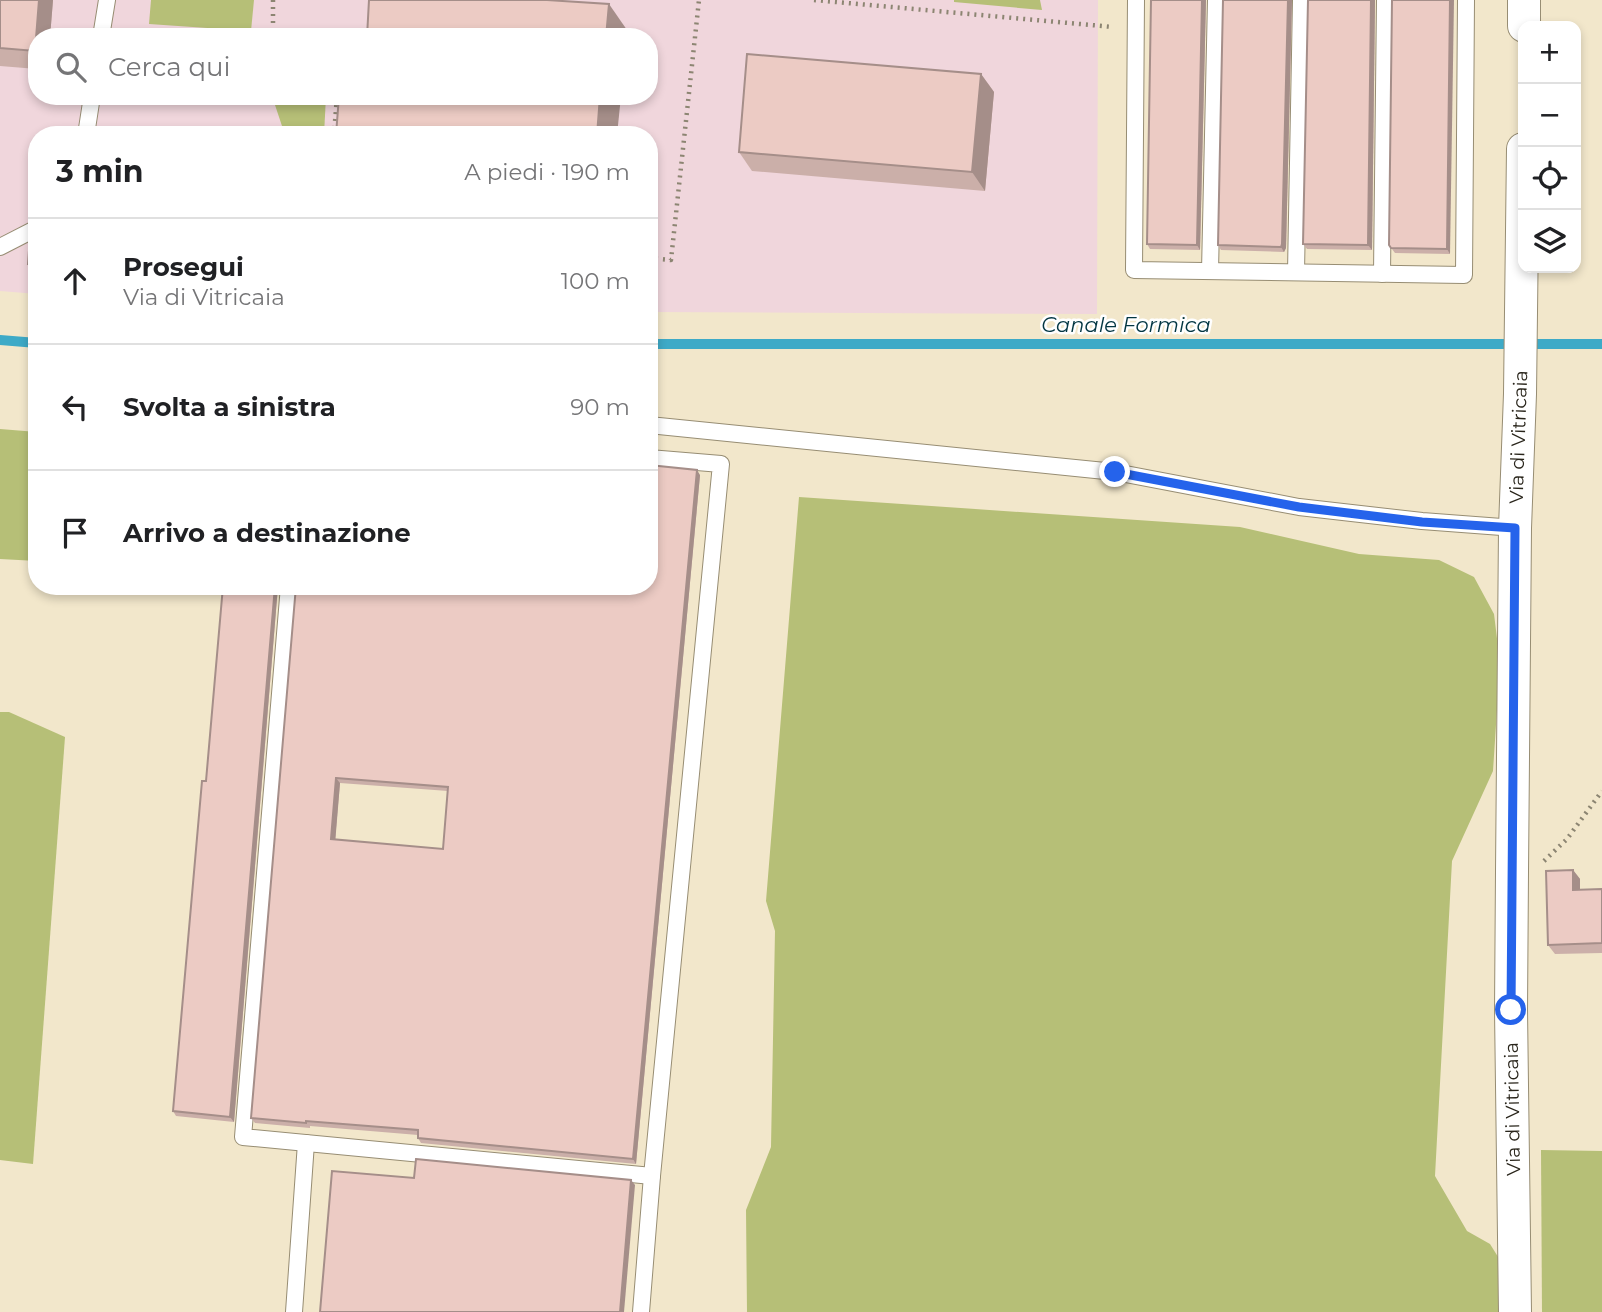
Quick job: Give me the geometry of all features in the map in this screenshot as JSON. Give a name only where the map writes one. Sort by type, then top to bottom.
[{"type":"street","points":[[1524,0],[1524,21]]},
{"type":"street","name":"Via di Vitricaia","points":[[1515,1312],[1511,1010],[1515,528],[1523,210]]},
{"type":"lane","points":[[102,28],[107,0]]},
{"type":"lane","points":[[1136,0],[1134,270],[1464,275],[1466,0]]},
{"type":"lane","points":[[1210,271],[1216,0]]},
{"type":"lane","points":[[1296,272],[1301,0]]},
{"type":"lane","points":[[1382,274],[1385,0]]},
{"type":"lane","points":[[87,126],[91,105]]},
{"type":"lane","points":[[0,247],[28,233]]},
{"type":"lane","points":[[658,426],[1115,472],[1299,507],[1422,522],[1515,528]]},
{"type":"lane","points":[[640,1312],[721,464],[658,459]]},
{"type":"lane","points":[[288,595],[243,1137],[652,1176]]},
{"type":"lane","points":[[294,1312],[306,1143]]},
{"type":"path","points":[[273,0],[273,28]]},
{"type":"path","points":[[658,259],[671,260],[699,0]]},
{"type":"path","points":[[814,0],[1098,25]]},
{"type":"path","points":[[335,126],[336,105]]},
{"type":"path","points":[[1541,863],[1567,839],[1602,791]]},
{"type":"shaded area","points":[[0,0],[1098,0],[1097,314],[658,312],[658,126],[28,126],[28,293],[0,291]]},
{"type":"green space","points":[[151,0],[254,0],[251,28],[149,24]]},
{"type":"green space","points":[[1040,0],[1042,10],[954,2]]},
{"type":"green space","points":[[275,105],[326,105],[324,126],[282,126]]},
{"type":"green space","points":[[0,429],[28,431],[28,561],[0,559]]},
{"type":"green space","points":[[799,497],[1240,527],[1359,554],[1439,560],[1474,577],[1494,614],[1500,663],[1493,771],[1452,861],[1435,1176],[1467,1231],[1490,1244],[1500,1260],[1499,1312],[747,1312],[746,1210],[771,1147],[775,931],[766,901]]},
{"type":"green space","points":[[0,712],[9,712],[65,737],[33,1164],[0,1160]]},
{"type":"green space","points":[[1541,1150],[1602,1151],[1602,1312],[1542,1312]]},
{"type":"building","points":[[0,0],[39,0],[37,28],[28,28],[28,50],[0,48]]},
{"type":"building","points":[[369,0],[547,0],[609,4],[607,28],[367,28]]},
{"type":"building","points":[[1151,0],[1202,0],[1197,245],[1147,244]]},
{"type":"building","points":[[1223,0],[1288,0],[1281,247],[1218,245]]},
{"type":"building","points":[[1308,0],[1371,0],[1368,245],[1303,244]]},
{"type":"building","points":[[1392,0],[1450,0],[1447,249],[1391,248],[1389,245]]},
{"type":"building","points":[[747,54],[981,74],[972,172],[739,152]]},
{"type":"building","points":[[338,105],[599,105],[598,126],[337,126]]},
{"type":"building","points":[[658,466],[697,470],[633,1159],[418,1138],[418,1130],[251,1118],[295,595],[658,595]],"holes":[[[336,778],[448,787],[443,849],[331,839]]]},
{"type":"building","points":[[222,595],[274,595],[230,1117],[173,1111],[202,781],[206,781]]},
{"type":"building","points":[[1573,870],[1573,890],[1602,889],[1602,943],[1548,945],[1546,871]]},
{"type":"building","points":[[416,1159],[631,1180],[620,1312],[320,1312],[332,1171],[414,1178]]},
{"type":"waterway","name":"Canale Formica","points":[[0,340],[28,342]]},
{"type":"waterway","name":"Canale Formica","points":[[658,344],[1602,344]]},
{"type":"route","points":[[1115,472],[1299,507],[1422,522],[1515,528],[1511,1010]]}]
